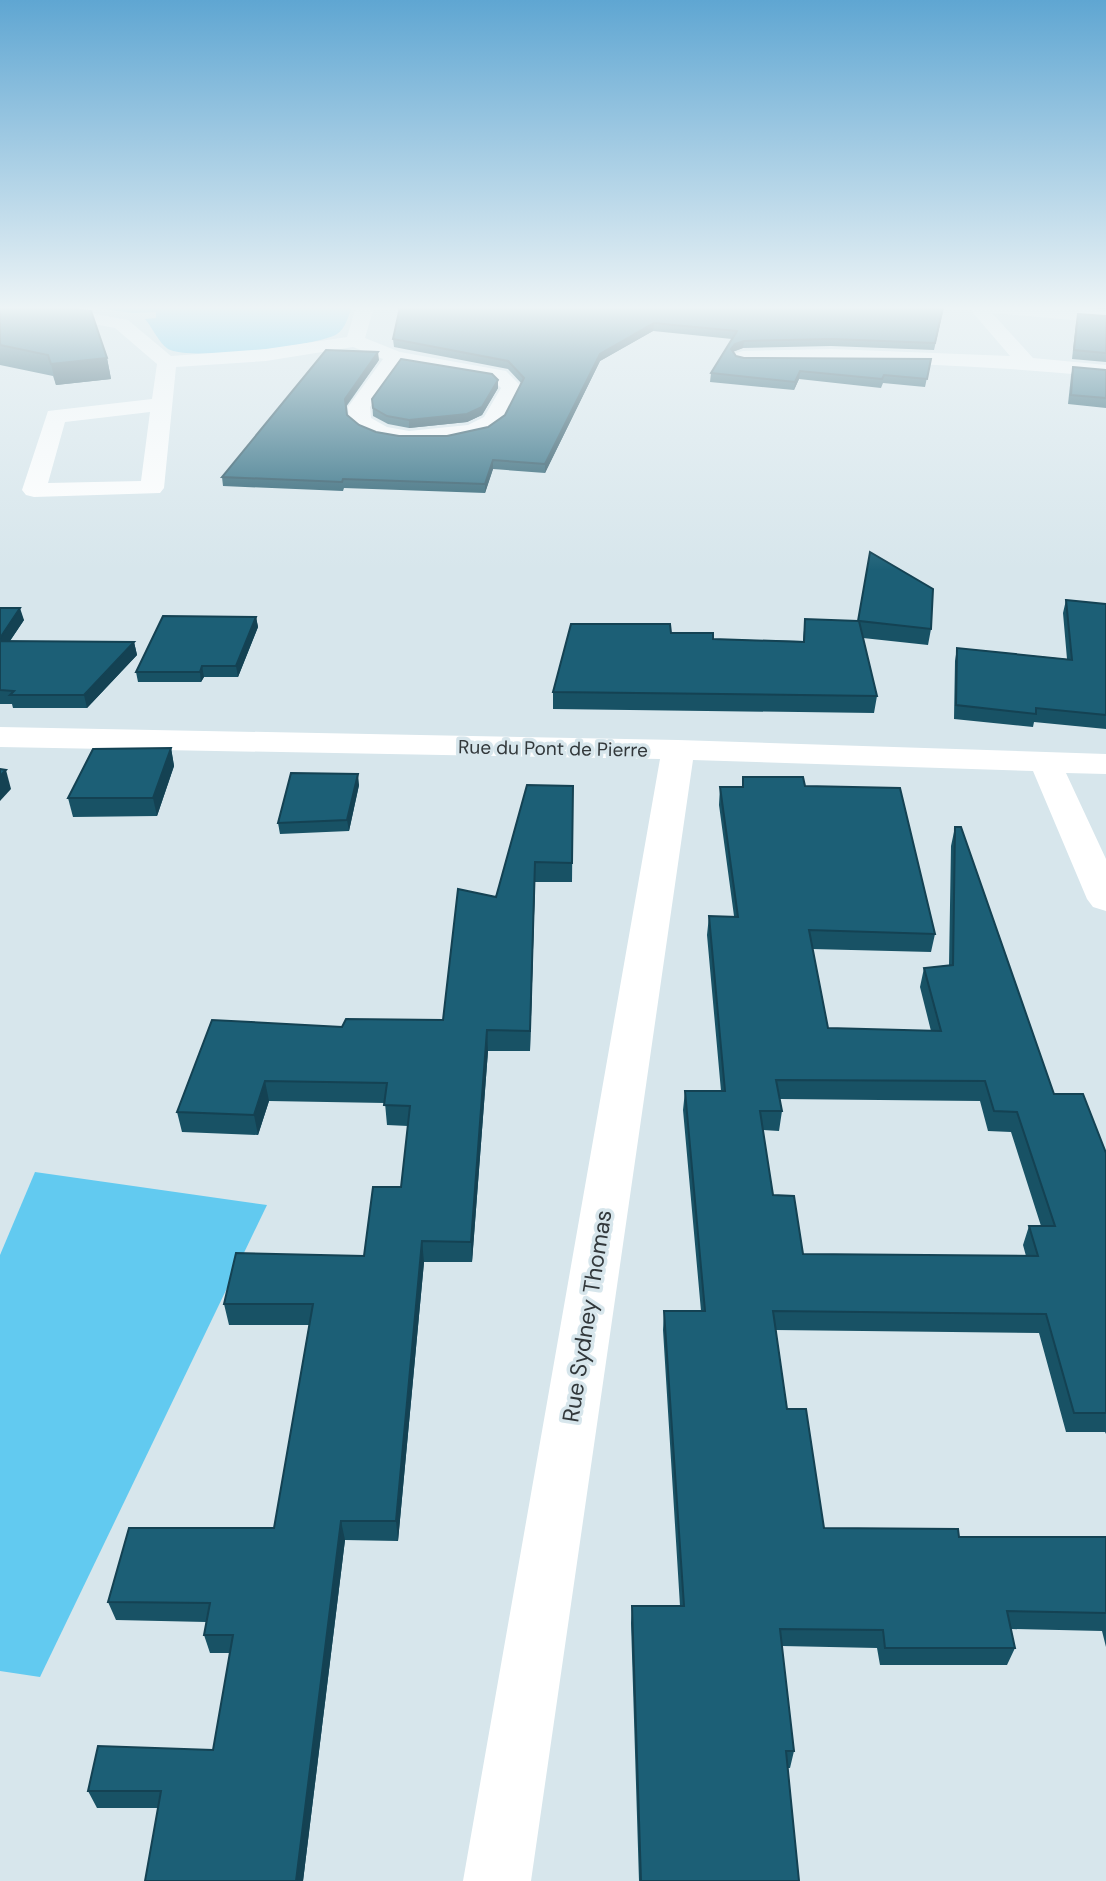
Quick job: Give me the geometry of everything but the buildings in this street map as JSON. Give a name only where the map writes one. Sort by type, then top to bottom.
[{"type":"street","points":[[160,405],[57,416],[34,490],[152,488],[162,395]]},
{"type":"street","points":[[368,395],[359,407],[360,421],[380,432],[409,438],[473,431],[492,421],[507,395]]},
{"type":"street","name":"Rue du Pont de Pierre","points":[[0,737],[678,750],[1106,764]]},
{"type":"street","name":"Rue Sydney Thomas","points":[[497,1881],[678,750]]},
{"type":"street","points":[[1044,760],[1106,899]]},
{"type":"shaded area","points":[[35,1172],[267,1205],[40,1677],[0,1671],[0,1255]]}]
